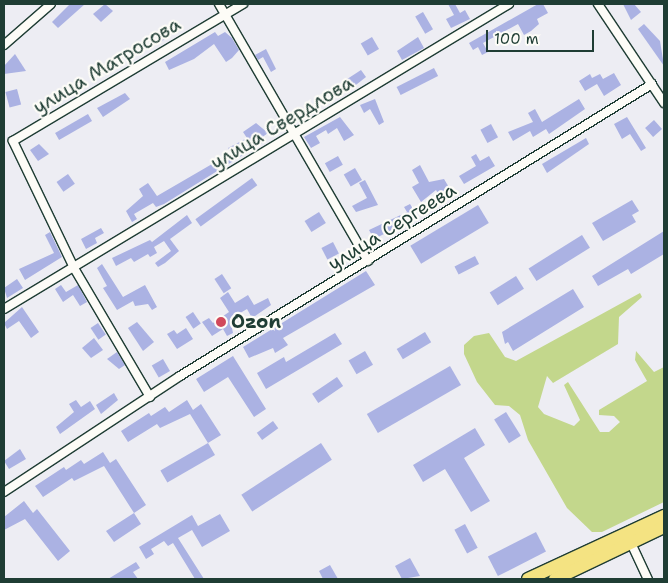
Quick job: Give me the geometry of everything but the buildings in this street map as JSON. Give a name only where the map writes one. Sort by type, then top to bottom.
[{"type":"main road","points":[[528,579],[664,516]]},
{"type":"main road","points":[[555,579],[664,527]]},
{"type":"street","points":[[4,45],[51,4]]},
{"type":"street","points":[[219,4],[292,136],[368,260]]},
{"type":"street","name":"улица Матросова","points":[[73,269],[13,141],[243,4]]},
{"type":"street","name":"улица Свердлова","points":[[4,308],[73,269],[509,4]]},
{"type":"street","points":[[598,4],[664,103]]},
{"type":"street","name":"улица Сергеева","points":[[4,492],[150,397],[652,84]]},
{"type":"street","points":[[73,269],[150,397]]},
{"type":"street","points":[[631,543],[648,579]]},
{"type":"green space","points":[[640,293],[642,297],[619,317],[618,344],[553,383],[547,376],[538,407],[544,414],[574,426],[580,420],[564,385],[568,382],[600,432],[609,432],[620,422],[614,416],[599,415],[599,410],[647,381],[635,360],[636,351],[654,372],[664,367],[664,502],[602,532],[592,532],[567,508],[528,440],[520,415],[509,406],[495,405],[477,382],[464,354],[464,345],[474,336],[489,333],[505,357],[516,361]]},
{"type":"place","name":"Ozon","points":[[221,322]]}]
